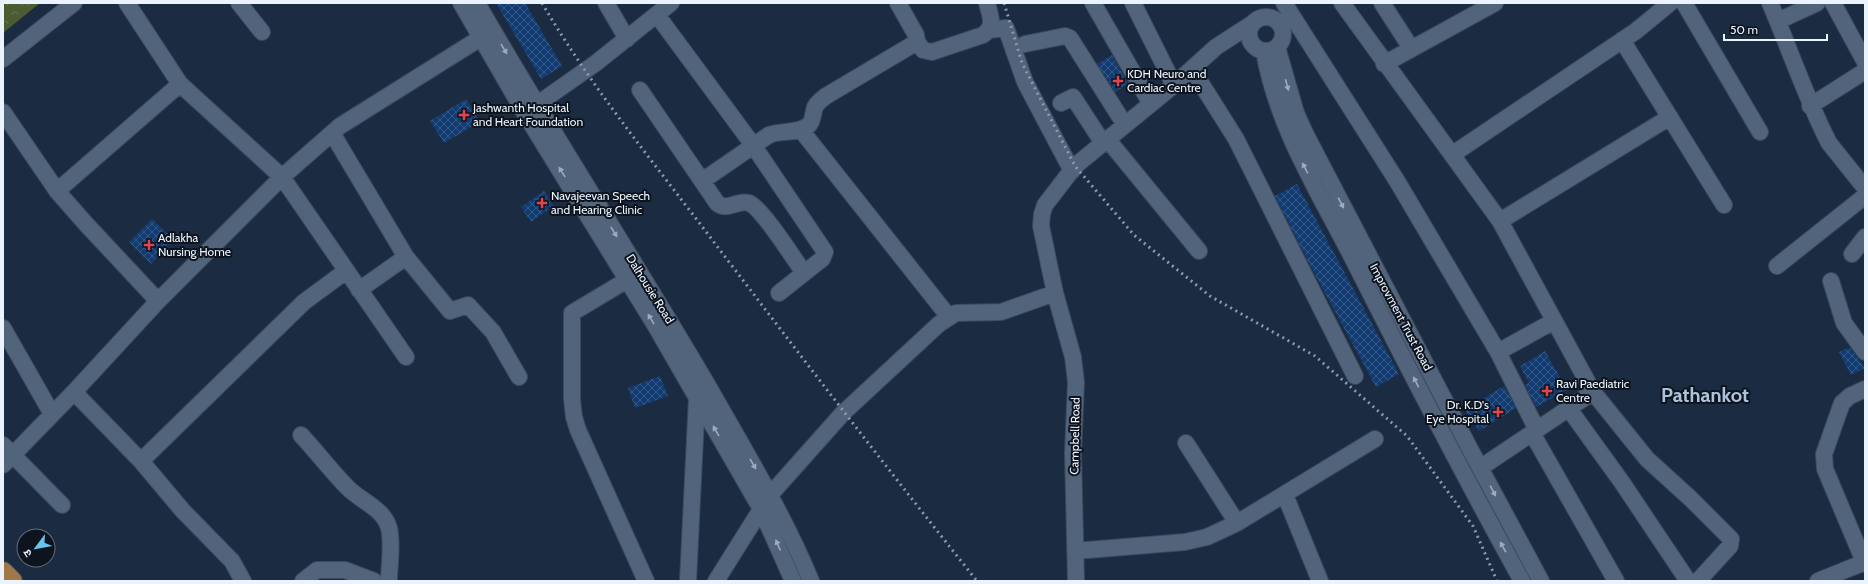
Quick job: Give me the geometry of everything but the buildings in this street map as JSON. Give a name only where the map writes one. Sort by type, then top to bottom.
[{"type":"main road","points":[[3,572],[12,581]]},
{"type":"street","points":[[3,59],[74,3]]},
{"type":"street","points":[[127,3],[180,84],[282,177],[406,357]]},
{"type":"street","points":[[239,3],[262,32]]},
{"type":"street","name":"Dalhousie Road","points":[[461,3],[487,34],[627,280],[697,397],[761,509],[794,581]]},
{"type":"street","name":"Dalhousie Road","points":[[477,3],[487,34]]},
{"type":"street","points":[[606,3],[627,38]]},
{"type":"street","points":[[530,108],[579,76],[671,3]]},
{"type":"street","points":[[898,3],[916,35],[917,42],[923,50],[932,52],[983,34],[989,30],[1006,28],[1025,82],[1072,171]]},
{"type":"street","points":[[987,3],[991,23],[989,30]]},
{"type":"street","points":[[1093,3],[1151,104]]},
{"type":"street","points":[[1133,3],[1174,86]]},
{"type":"street","points":[[1278,21],[1284,3]]},
{"type":"street","points":[[1284,3],[1397,181],[1498,352],[1535,431],[1616,581]]},
{"type":"street","points":[[1342,3],[1384,64],[1453,154],[1500,221],[1593,392],[1647,459],[1691,498],[1730,539],[1730,546],[1698,581]]},
{"type":"street","points":[[1382,3],[1411,48]]},
{"type":"street","points":[[1384,64],[1495,3]]},
{"type":"street","points":[[1453,154],[1622,40],[1670,3]]},
{"type":"street","points":[[1684,3],[1760,132]]},
{"type":"street","points":[[1770,3],[1810,106],[1829,143],[1865,188]]},
{"type":"street","points":[[1778,21],[1817,3]]},
{"type":"street","points":[[1833,3],[1865,62]]},
{"type":"street","points":[[657,15],[753,146],[825,252],[822,259],[779,293]]},
{"type":"street","points":[[1265,17],[1278,21],[1282,27],[1282,41],[1271,49],[1257,48],[1249,37],[1253,23],[1258,18],[1265,17]]},
{"type":"street","name":"Campbell Road","points":[[1076,581],[1073,453],[1076,382],[1073,358],[1044,244],[1042,214],[1045,205],[1072,171],[1105,141],[1174,86],[1216,47],[1253,23]]},
{"type":"street","points":[[62,505],[6,455],[74,392],[158,300],[282,177],[332,133],[340,126],[487,34]]},
{"type":"street","points":[[1025,44],[1065,36],[1070,38],[1126,125]]},
{"type":"street","points":[[1622,40],[1724,204]]},
{"type":"street","points":[[702,181],[775,132],[801,130],[811,122],[815,106],[826,96],[917,42]]},
{"type":"street","name":"Improvment Trust Road","points":[[1271,49],[1296,113],[1359,254],[1471,451],[1541,581]]},
{"type":"street","points":[[1192,69],[1236,139],[1354,376]]},
{"type":"street","points":[[1810,106],[1865,71]]},
{"type":"street","points":[[57,192],[180,84]]},
{"type":"street","points":[[640,90],[702,181],[721,206],[725,207],[745,202],[756,208],[804,273]]},
{"type":"street","points":[[1061,103],[1073,97],[1105,141],[1199,250]]},
{"type":"street","name":"Dalhousie Road","points":[[530,108],[698,369],[770,495],[811,581]]},
{"type":"street","points":[[3,112],[57,192],[158,300]]},
{"type":"street","points":[[1500,221],[1670,117]]},
{"type":"street","points":[[801,130],[948,317]]},
{"type":"street","points":[[332,133],[406,257],[450,311],[468,305],[493,332],[519,377]]},
{"type":"street","points":[[1777,266],[1865,196]]},
{"type":"street","points":[[1852,254],[1865,237]]},
{"type":"street","points":[[1359,254],[1457,463],[1522,581]]},
{"type":"street","points":[[359,290],[406,257]]},
{"type":"street","points":[[141,461],[304,302],[346,271]]},
{"type":"street","points":[[627,280],[572,313],[572,399],[574,417],[578,430],[646,581]]},
{"type":"street","points":[[1831,281],[1844,323],[1865,352]]},
{"type":"street","points":[[716,581],[770,495],[843,413],[948,317],[956,313],[965,312],[1001,312],[1056,293]]},
{"type":"street","points":[[1498,352],[1554,321]]},
{"type":"street","points":[[3,328],[52,414]]},
{"type":"street","points":[[688,581],[698,369]]},
{"type":"street","points":[[1818,581],[1865,563],[1825,469],[1824,454],[1842,403],[1850,396],[1865,388]]},
{"type":"street","points":[[74,392],[141,461],[183,511],[232,561],[243,581]]},
{"type":"street","points":[[1480,468],[1593,392]]},
{"type":"street","points":[[1569,409],[1621,481],[1688,581]]},
{"type":"street","points":[[301,435],[349,489],[380,512],[387,522],[390,541],[389,581]]},
{"type":"street","points":[[1075,551],[1185,542],[1207,537],[1237,523],[1375,439]]},
{"type":"street","points":[[1186,443],[1237,523]]},
{"type":"street","points":[[1457,463],[1471,451]]},
{"type":"street","points":[[1285,495],[1320,581]]},
{"type":"street","points":[[303,581],[317,570],[345,570],[374,581]]},
{"type":"green space","points":[[3,3],[40,3],[3,33]]},
{"type":"railway","points":[[542,3],[580,63],[621,121],[841,408],[977,581]]},
{"type":"railway","points":[[1004,3],[1022,63],[1075,166],[1134,235],[1210,296],[1315,356],[1407,436],[1473,526],[1497,581]]},
{"type":"place","name":"KDH Neuro and Cardiac Centre","points":[[1118,81]]},
{"type":"place","name":"Jashwanth Hospital and Heart Foundation","points":[[464,115]]},
{"type":"place","name":"Navajeevan Speech and Hearing Clinic","points":[[542,203]]},
{"type":"place","name":"Adlakha Nursing Home","points":[[149,245]]},
{"type":"place","name":"Ravi Paediatric Centre","points":[[1547,391]]},
{"type":"place","name":"Dr. K.D's Eye Hospital","points":[[1498,412]]},
{"type":"district","name":"Pathankot","points":[[1705,395]]}]
